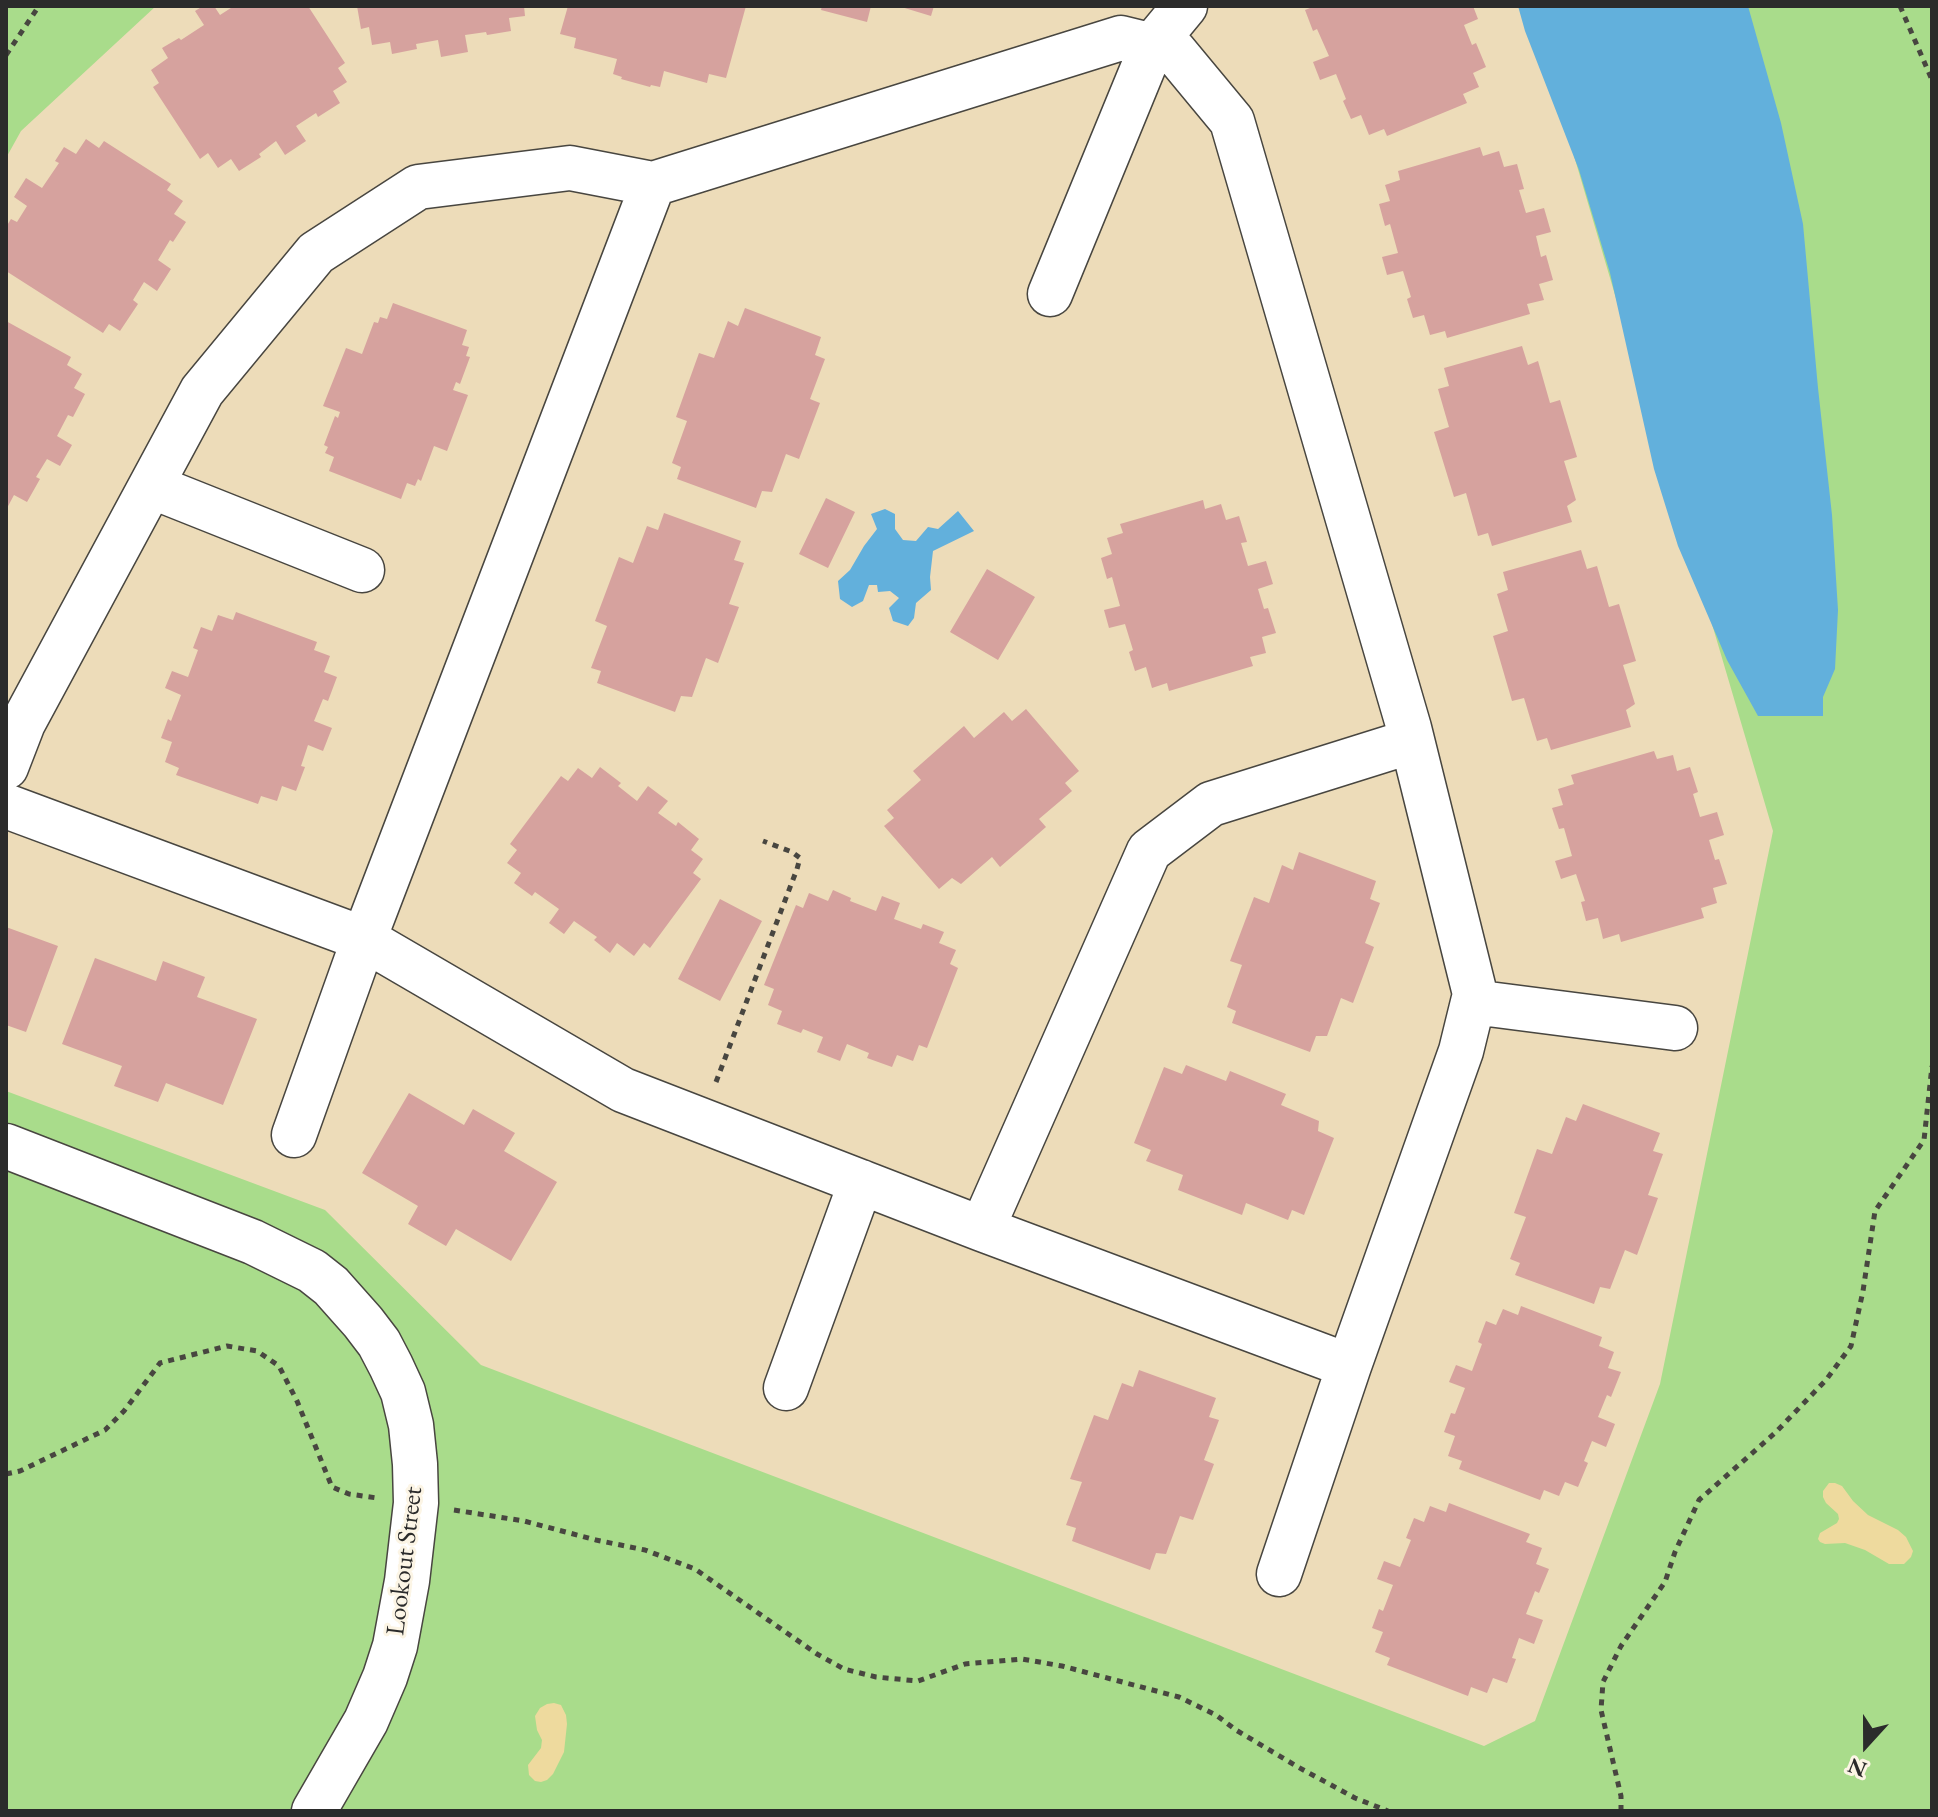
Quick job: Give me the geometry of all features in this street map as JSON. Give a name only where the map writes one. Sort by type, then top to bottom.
[{"type":"street","points":[[1050,294],[1152,46],[1185,6]]},
{"type":"street","points":[[6,767],[23,723],[202,391],[316,253],[418,187],[570,168],[653,184],[1121,38],[1174,51],[1232,121],[1412,741],[1475,994],[1461,1051],[1279,1574]]},
{"type":"street","points":[[294,1135],[364,939],[653,184]]},
{"type":"street","points":[[151,486],[362,570]]},
{"type":"street","points":[[982,1229],[1149,851],[1211,804],[1412,741]]},
{"type":"street","points":[[6,806],[364,939],[623,1090],[1349,1366]]},
{"type":"street","points":[[1473,1002],[1675,1028]]},
{"type":"street","name":"Lookout Street","points":[[6,1146],[253,1242],[312,1271],[331,1286],[379,1343],[403,1392],[411,1425],[416,1503],[395,1646],[385,1677],[359,1734],[314,1811]]},
{"type":"street","points":[[786,1388],[861,1182]]},
{"type":"path","points":[[6,55],[39,6]]},
{"type":"path","points":[[1900,6],[1932,80]]},
{"type":"path","points":[[703,1121],[800,858],[763,841]]},
{"type":"path","points":[[1621,1811],[1621,1796],[1601,1710],[1603,1682],[1621,1646],[1665,1582],[1699,1500],[1775,1433],[1826,1380],[1851,1346],[1875,1211],[1924,1140],[1932,1066]]},
{"type":"path","points":[[6,1474],[31,1466],[105,1430],[124,1411],[160,1363],[227,1346],[257,1351],[279,1366],[297,1401],[332,1487],[349,1494],[524,1521],[645,1550],[695,1569],[817,1654],[855,1672],[918,1681],[965,1664],[1022,1659],[1062,1666],[1179,1697],[1216,1715],[1298,1767],[1355,1798],[1388,1811]]},
{"type":"green space","points":[[6,6],[156,6],[21,131],[6,158]]},
{"type":"green space","points":[[1523,6],[1932,6],[1932,1811],[6,1811],[6,1091],[325,1210],[481,1365],[1484,1746],[1535,1721],[1660,1384],[1773,831],[1544,54]]},
{"type":"sand","points":[[1829,1483],[1842,1486],[1868,1515],[1906,1537],[1913,1551],[1911,1557],[1904,1564],[1889,1564],[1845,1543],[1820,1542],[1820,1533],[1839,1519],[1823,1497]]},
{"type":"sand","points":[[554,1703],[561,1705],[566,1715],[564,1752],[547,1780],[535,1781],[529,1775],[528,1765],[541,1748],[542,1740],[535,1716],[540,1708]]},
{"type":"water","points":[[1518,6],[1748,6],[1781,123],[1803,224],[1832,515],[1838,610],[1835,669],[1823,697],[1823,716],[1758,716],[1727,660],[1678,546],[1654,469],[1610,273],[1579,170]]},
{"type":"water","points":[[885,509],[895,514],[895,529],[903,540],[916,541],[928,527],[938,529],[958,511],[974,531],[933,551],[931,590],[916,603],[914,618],[908,626],[893,621],[889,608],[899,598],[890,591],[878,592],[877,585],[869,585],[863,601],[852,607],[840,599],[838,581],[850,570],[877,529],[871,514]]},
{"type":"building","points":[[203,6],[214,6],[220,15],[234,6],[308,6],[345,63],[338,68],[347,82],[333,91],[340,103],[296,126],[306,141],[285,155],[276,141],[259,154],[261,157],[239,171],[231,159],[218,168],[208,153],[200,159],[153,87],[159,83],[151,70],[168,58],[162,48],[204,25],[195,11]]},
{"type":"building","points":[[357,6],[524,6],[525,16],[509,18],[511,31],[465,35],[468,52],[441,57],[438,40],[416,44],[417,49],[392,54],[390,42],[372,45],[369,27],[361,29]]},
{"type":"building","points":[[568,6],[746,6],[726,78],[709,74],[707,83],[664,71],[660,87],[650,87],[613,74],[617,59],[574,48],[576,38],[560,34]]},
{"type":"building","points":[[822,6],[871,6],[867,22],[821,10]]},
{"type":"building","points":[[898,6],[934,6],[931,16]]},
{"type":"building","points":[[1315,6],[1473,6],[1478,19],[1464,25],[1486,67],[1473,73],[1479,87],[1463,94],[1467,103],[1387,136],[1384,129],[1369,135],[1361,115],[1351,119],[1336,74],[1320,80],[1313,62],[1329,56],[1317,29],[1313,31],[1305,10]]},
{"type":"building","points":[[86,139],[99,148],[104,141],[171,184],[167,190],[183,201],[174,214],[186,222],[158,260],[171,269],[157,291],[144,282],[133,300],[138,304],[120,331],[109,324],[103,333],[6,271],[6,227],[11,219],[17,222],[27,206],[14,197],[26,178],[42,188],[59,163],[55,161],[64,147],[76,154]]},
{"type":"building","points":[[1480,147],[1483,156],[1499,151],[1504,167],[1517,164],[1524,189],[1519,190],[1526,213],[1544,208],[1551,232],[1536,236],[1541,257],[1546,255],[1553,280],[1539,284],[1544,300],[1527,304],[1530,314],[1447,338],[1445,331],[1430,335],[1424,315],[1413,318],[1407,299],[1411,297],[1403,271],[1387,275],[1382,257],[1398,253],[1390,224],[1385,226],[1379,204],[1390,201],[1385,185],[1400,180],[1398,171]]},
{"type":"building","points":[[393,303],[467,330],[462,345],[469,347],[466,356],[470,357],[460,384],[456,382],[453,390],[468,395],[447,451],[434,446],[421,481],[418,479],[415,486],[407,483],[401,499],[329,471],[334,457],[325,453],[328,447],[324,445],[335,416],[338,418],[340,412],[323,406],[346,348],[362,354],[374,322],[378,323],[380,317],[387,319]]},
{"type":"building","points":[[745,308],[821,337],[815,355],[825,359],[810,399],[820,403],[799,459],[786,454],[772,492],[762,491],[756,508],[677,479],[681,467],[672,463],[687,421],[676,417],[699,353],[714,358],[728,321],[738,326]]},
{"type":"building","points":[[6,321],[71,357],[67,365],[82,374],[74,388],[85,394],[73,417],[68,415],[57,436],[72,445],[60,466],[47,459],[27,502],[14,495],[6,510]]},
{"type":"building","points":[[1522,346],[1528,365],[1538,361],[1550,403],[1560,400],[1577,457],[1564,461],[1576,500],[1567,506],[1572,522],[1492,546],[1488,533],[1478,536],[1466,493],[1454,497],[1434,432],[1449,427],[1438,389],[1449,386],[1444,368]]},
{"type":"building","points":[[826,498],[855,512],[828,568],[799,554]]},
{"type":"building","points":[[1203,500],[1205,509],[1221,504],[1226,520],[1239,516],[1247,542],[1241,543],[1248,566],[1266,561],[1273,584],[1258,589],[1276,633],[1262,637],[1266,653],[1250,657],[1253,666],[1169,691],[1167,683],[1152,688],[1146,667],[1135,671],[1129,652],[1133,650],[1125,624],[1109,628],[1104,610],[1120,606],[1112,577],[1107,579],[1101,558],[1112,554],[1107,538],[1123,533],[1120,524]]},
{"type":"building","points":[[664,513],[741,541],[734,560],[744,563],[729,604],[739,607],[718,663],[706,658],[692,697],[681,696],[675,712],[597,683],[601,671],[591,668],[607,626],[595,621],[619,557],[633,563],[647,526],[658,530]]},
{"type":"building","points":[[1581,550],[1587,569],[1597,566],[1609,607],[1619,604],[1636,661],[1623,665],[1635,704],[1626,710],[1631,727],[1551,750],[1547,738],[1537,741],[1524,698],[1512,701],[1493,636],[1508,631],[1497,594],[1508,590],[1503,572]]},
{"type":"building","points":[[987,569],[1035,597],[998,660],[950,632]]},
{"type":"building","points":[[236,612],[317,642],[314,650],[330,656],[324,672],[337,677],[328,701],[323,699],[314,721],[332,728],[323,751],[308,745],[301,766],[305,767],[296,791],[282,786],[277,801],[261,796],[258,804],[176,775],[179,768],[165,762],[172,742],[161,738],[181,695],[165,688],[172,671],[188,677],[198,650],[193,648],[201,627],[212,631],[218,615],[233,620]]},
{"type":"building","points":[[1026,709],[1079,771],[1065,783],[1072,791],[1039,819],[1046,827],[1000,867],[992,857],[961,884],[952,878],[939,889],[884,826],[894,818],[887,810],[921,780],[913,771],[964,726],[974,738],[1004,712],[1012,721]]},
{"type":"building","points":[[1654,751],[1657,759],[1673,755],[1677,771],[1690,767],[1698,792],[1693,794],[1700,817],[1717,812],[1724,835],[1709,840],[1727,884],[1713,888],[1717,903],[1701,908],[1704,918],[1621,942],[1619,934],[1603,939],[1598,918],[1586,921],[1581,902],[1585,901],[1576,874],[1561,879],[1555,861],[1572,856],[1564,828],[1559,829],[1552,808],[1563,805],[1558,789],[1574,784],[1571,775]]},
{"type":"building","points":[[600,767],[621,783],[618,786],[637,801],[648,786],[668,801],[658,813],[676,826],[678,822],[699,839],[691,850],[703,859],[693,873],[701,879],[650,948],[644,943],[634,956],[617,943],[610,953],[594,940],[597,937],[574,921],[564,934],[549,923],[559,909],[535,892],[532,896],[514,883],[521,873],[507,863],[517,850],[510,844],[561,776],[568,781],[578,768],[592,778]]},
{"type":"building","points":[[1299,852],[1376,881],[1370,899],[1380,903],[1365,943],[1374,947],[1353,1003],[1341,998],[1327,1036],[1316,1036],[1310,1052],[1232,1023],[1236,1011],[1227,1007],[1242,965],[1230,961],[1254,897],[1269,903],[1282,865],[1293,870]]},
{"type":"building","points":[[833,890],[851,898],[850,901],[876,911],[882,896],[900,903],[894,919],[921,929],[923,924],[944,932],[939,943],[956,950],[950,964],[958,968],[927,1048],[919,1045],[913,1061],[897,1055],[892,1067],[867,1058],[869,1053],[847,1044],[840,1061],[817,1052],[823,1037],[777,1024],[782,1011],[768,1005],[774,989],[764,985],[796,905],[803,908],[809,893],[828,901]]},
{"type":"building","points":[[720,899],[762,921],[720,1001],[678,979]]},
{"type":"building","points":[[6,927],[58,946],[26,1032],[6,1025]]},
{"type":"building","points":[[95,958],[156,981],[163,961],[205,977],[197,997],[257,1019],[223,1105],[166,1083],[158,1102],[114,1086],[122,1066],[62,1044]]},
{"type":"building","points":[[1186,1065],[1226,1081],[1230,1071],[1286,1094],[1281,1105],[1319,1121],[1318,1131],[1334,1138],[1304,1215],[1292,1210],[1288,1220],[1246,1203],[1242,1215],[1178,1190],[1183,1175],[1146,1161],[1151,1150],[1134,1143],[1164,1067],[1182,1074]]},
{"type":"building","points":[[409,1093],[464,1125],[473,1109],[515,1133],[504,1151],[557,1182],[511,1261],[456,1229],[446,1246],[408,1224],[418,1206],[362,1173]]},
{"type":"building","points":[[1583,1104],[1660,1133],[1653,1151],[1663,1154],[1648,1195],[1658,1198],[1637,1255],[1625,1250],[1610,1289],[1600,1287],[1594,1304],[1515,1275],[1520,1263],[1510,1259],[1526,1217],[1514,1213],[1537,1149],[1552,1154],[1566,1117],[1576,1121]]},
{"type":"building","points":[[1521,1306],[1602,1337],[1599,1346],[1614,1352],[1608,1368],[1621,1372],[1611,1397],[1607,1395],[1598,1417],[1615,1424],[1606,1447],[1592,1441],[1584,1461],[1588,1463],[1578,1487],[1565,1482],[1559,1496],[1544,1490],[1540,1500],[1459,1469],[1462,1461],[1448,1456],[1455,1436],[1444,1432],[1465,1388],[1449,1382],[1456,1365],[1472,1371],[1486,1321],[1496,1325],[1503,1309],[1518,1315]]},
{"type":"building","points":[[1139,1370],[1216,1398],[1209,1417],[1219,1420],[1204,1460],[1214,1464],[1193,1520],[1180,1516],[1166,1554],[1156,1553],[1150,1570],[1072,1541],[1076,1528],[1066,1525],[1082,1482],[1070,1479],[1094,1415],[1108,1420],[1122,1383],[1133,1387]]},
{"type":"building","points":[[1449,1503],[1530,1534],[1526,1542],[1542,1548],[1536,1564],[1549,1569],[1539,1593],[1535,1591],[1526,1614],[1543,1620],[1534,1644],[1519,1638],[1512,1658],[1516,1659],[1507,1683],[1493,1678],[1487,1693],[1471,1687],[1468,1696],[1387,1665],[1390,1658],[1375,1652],[1383,1632],[1372,1628],[1379,1609],[1383,1611],[1393,1585],[1377,1579],[1384,1561],[1400,1567],[1411,1540],[1406,1538],[1414,1518],[1424,1522],[1430,1506],[1446,1512]]}]
